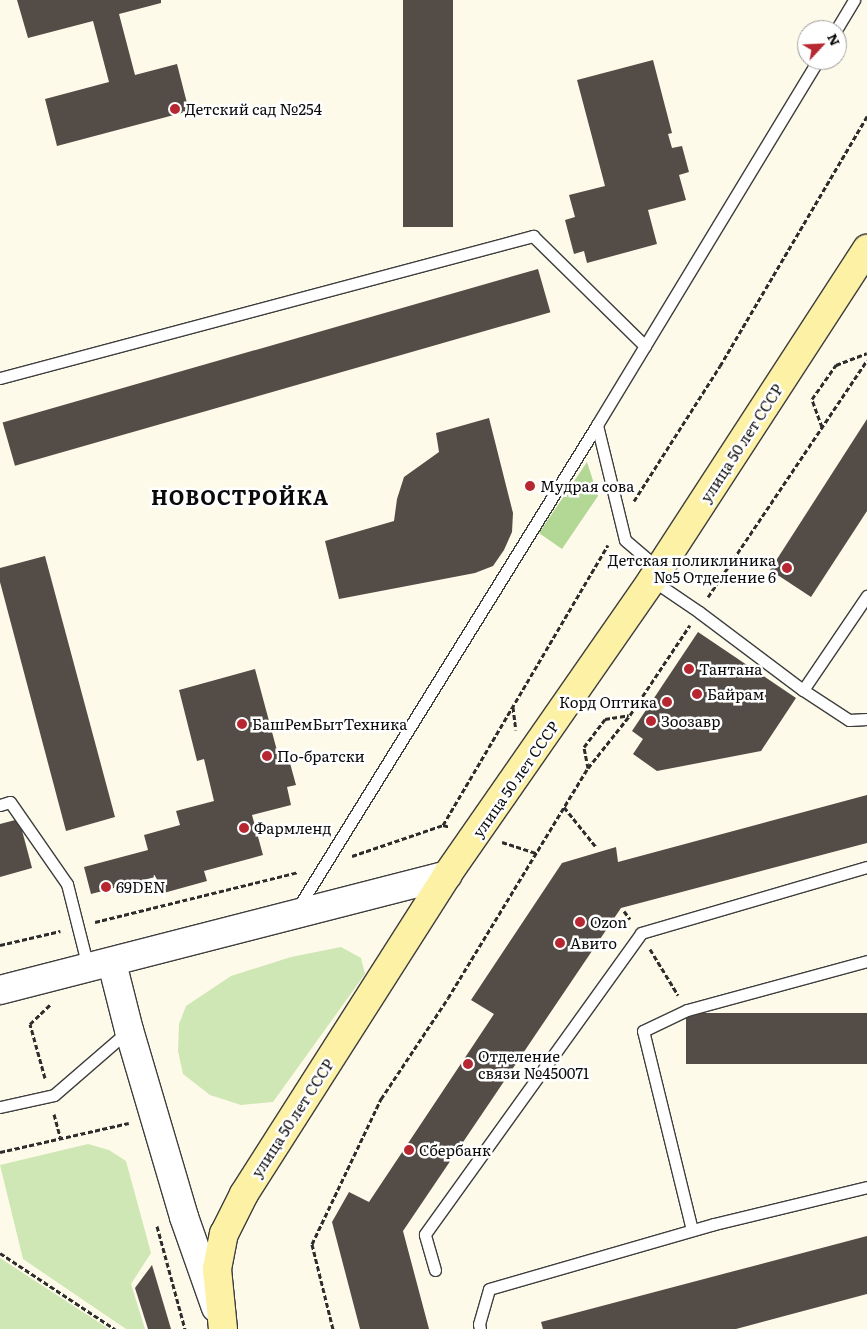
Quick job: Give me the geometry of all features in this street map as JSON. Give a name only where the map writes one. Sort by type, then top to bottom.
[{"type":"main road","name":"улица 50 лет СССР","points":[[222,1327],[217,1269],[224,1234],[244,1194],[448,875],[655,575],[867,249]]},
{"type":"street","points":[[0,990],[448,875]]},
{"type":"street","points":[[91,968],[129,1030],[184,1217],[222,1327]]},
{"type":"lane","points":[[842,20],[854,0]]},
{"type":"lane","points":[[294,915],[322,866],[597,425],[812,70]]},
{"type":"lane","points":[[0,378],[533,236],[645,346]]},
{"type":"lane","points":[[597,425],[626,540],[655,575],[698,612],[803,690],[849,720],[867,719]]},
{"type":"lane","points":[[803,690],[867,596]]},
{"type":"lane","points":[[0,805],[10,802],[67,884],[91,968]]},
{"type":"lane","points":[[436,1270],[425,1234],[640,933],[867,866]]},
{"type":"lane","points":[[692,1230],[643,1031],[687,1010],[867,961]]},
{"type":"lane","points":[[0,1107],[54,1094],[129,1030]]},
{"type":"lane","points":[[480,1329],[479,1324],[489,1289],[692,1230],[867,1187]]},
{"type":"path","points":[[443,825],[621,522],[720,366],[867,116]]},
{"type":"path","points":[[822,427],[812,399],[836,366],[867,353]]},
{"type":"path","points":[[333,1329],[312,1244],[381,1099],[448,998],[588,768],[630,715],[867,360]]},
{"type":"path","points":[[588,768],[584,747],[605,719],[630,715]]},
{"type":"path","points":[[564,807],[596,847]]},
{"type":"path","points":[[0,945],[322,866],[443,825],[536,853]]},
{"type":"path","points":[[624,911],[640,933],[687,1010]]},
{"type":"path","points":[[30,1024],[74,980],[91,968],[60,931]]},
{"type":"path","points":[[0,1152],[129,1123]]},
{"type":"path","points":[[0,1253],[115,1329]]},
{"type":"green space","points":[[587,462],[598,496],[562,549],[539,533]]},
{"type":"green space","points":[[341,947],[361,958],[365,974],[273,1102],[241,1105],[210,1095],[183,1074],[178,1051],[179,1024],[186,1006],[231,976],[291,957]]},
{"type":"green space","points":[[88,1144],[109,1150],[126,1161],[151,1253],[131,1284],[145,1329],[126,1329],[23,1259],[0,1165]]},
{"type":"green space","points":[[0,1258],[109,1329],[0,1329]]},
{"type":"building","points":[[17,0],[161,0],[161,3],[119,14],[135,75],[177,64],[189,111],[57,146],[45,99],[109,82],[93,21],[28,38]]},
{"type":"building","points":[[403,0],[453,0],[453,227],[403,227]]},
{"type":"building","points":[[653,60],[672,133],[668,134],[672,148],[682,146],[689,172],[679,175],[686,200],[648,210],[657,244],[587,263],[584,251],[574,254],[565,220],[575,217],[569,195],[605,186],[577,80]]},
{"type":"building","points":[[538,269],[550,312],[15,466],[3,423]]},
{"type":"building","points":[[489,418],[513,513],[512,532],[504,550],[493,566],[475,573],[339,599],[325,541],[394,521],[397,499],[404,477],[439,452],[436,433]]},
{"type":"building","points":[[867,419],[867,511],[811,597],[770,570]]},
{"type":"building","points":[[45,556],[115,817],[66,831],[0,582],[0,568]]},
{"type":"building","points":[[698,632],[796,698],[761,751],[657,771],[633,754],[643,739],[632,731]]},
{"type":"building","points":[[255,669],[279,758],[288,756],[296,785],[287,787],[291,805],[252,815],[263,855],[204,871],[207,881],[160,894],[155,877],[91,894],[84,867],[148,850],[144,835],[180,825],[176,811],[214,801],[204,759],[197,761],[179,690]]},
{"type":"building","points":[[867,795],[867,843],[621,908],[403,1231],[429,1329],[360,1329],[332,1222],[349,1192],[369,1202],[494,1014],[471,1000],[562,863],[616,847],[618,862]]},
{"type":"building","points":[[19,819],[32,868],[0,877],[0,824]]},
{"type":"building","points":[[686,1013],[867,1013],[867,1064],[686,1064]]},
{"type":"building","points":[[867,1236],[867,1294],[736,1329],[543,1329],[541,1322]]},
{"type":"building","points":[[152,1265],[171,1329],[148,1329],[135,1288]]},
{"type":"place","name":"Детский сад №254","points":[[175,109]]},
{"type":"place","name":"Мудрая сова","points":[[530,486]]},
{"type":"place","name":"Детская поликлиника №5 Отделение 6","points":[[787,568]]},
{"type":"place","name":"Тантана","points":[[689,669]]},
{"type":"place","name":"Байрам","points":[[697,694]]},
{"type":"place","name":"Корд Оптика","points":[[667,702]]},
{"type":"place","name":"Зоозавр","points":[[651,721]]},
{"type":"place","name":"БашРемБытТехника","points":[[242,724]]},
{"type":"place","name":"По-братски","points":[[267,756]]},
{"type":"place","name":"Фармленд","points":[[244,828]]},
{"type":"place","name":"69DEN","points":[[106,887]]},
{"type":"place","name":"Ozon","points":[[580,922]]},
{"type":"place","name":"Авито","points":[[560,943]]},
{"type":"place","name":"Отделение связи №450071","points":[[468,1064]]},
{"type":"place","name":"Сбербанк","points":[[409,1150]]},
{"type":"district","name":"НОВОСТРОЙКА","points":[[240,496]]}]
